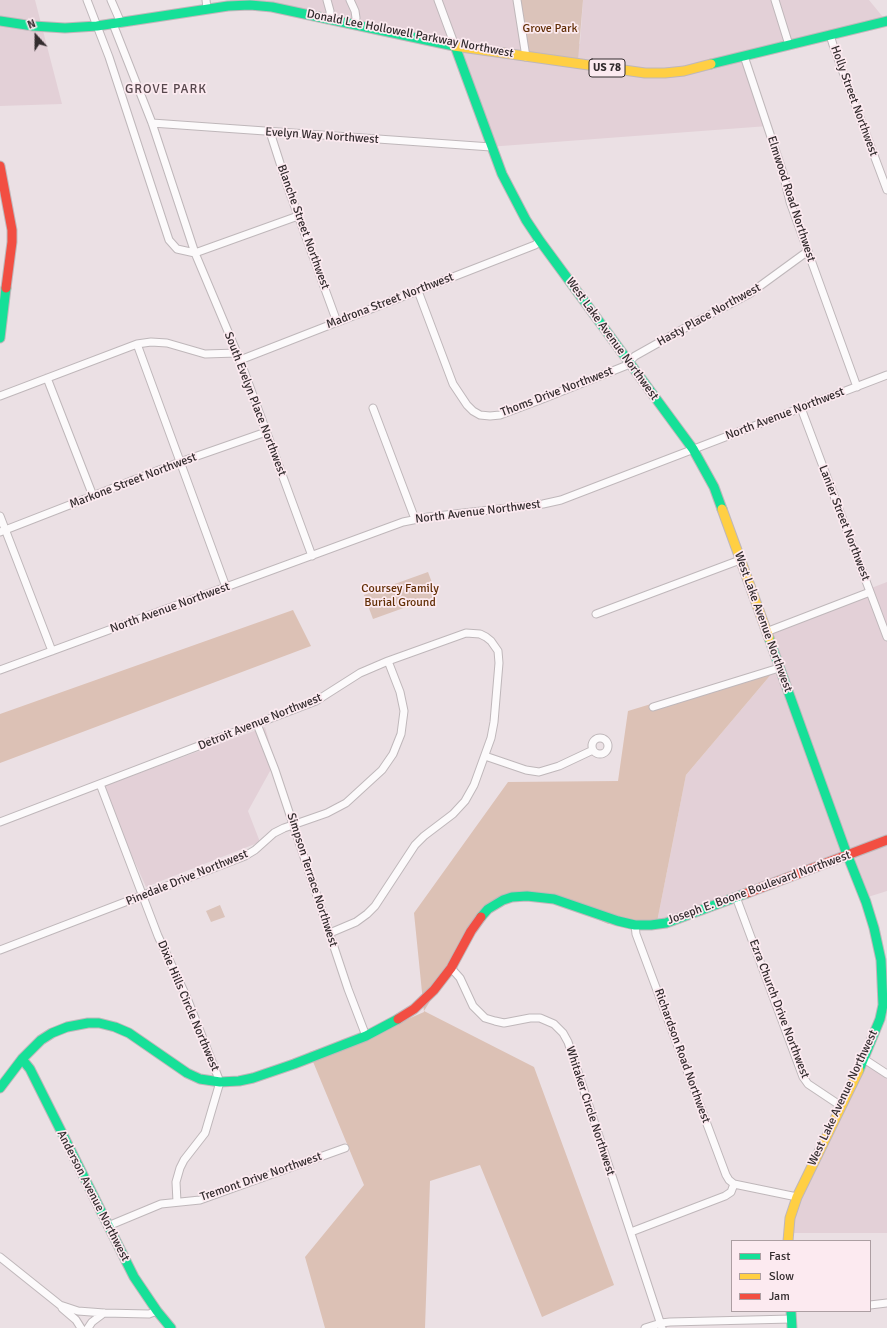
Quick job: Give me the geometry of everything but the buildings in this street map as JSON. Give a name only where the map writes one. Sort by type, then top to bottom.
[{"type":"main road","name":"Donald Lee Hollowell Parkway Northwest","points":[[0,22],[64,28],[97,26],[117,24],[206,4],[228,3],[272,7],[455,46],[645,73],[665,74],[684,71],[887,21]]},
{"type":"main road","name":"West Lake Avenue Northwest","points":[[455,46],[492,147],[513,197],[540,241],[693,449],[714,487],[847,855],[866,902],[874,928],[881,960],[885,991],[880,1019],[864,1059],[797,1197],[790,1218],[788,1240]]},
{"type":"main road","points":[[0,166],[12,230],[12,242],[3,300],[0,338]]},
{"type":"main road","name":"Joseph E. Boone Boulevard Northwest","points":[[0,1087],[22,1059],[41,1040],[52,1033],[76,1024],[99,1023],[115,1027],[129,1033],[187,1073],[200,1079],[220,1082],[239,1081],[253,1078],[366,1036],[391,1024],[414,1009],[434,990],[451,968],[471,931],[480,918],[495,904],[512,897],[527,896],[554,899],[618,922],[635,925],[666,923],[887,840]]},
{"type":"main road","name":"Anderson Avenue Northwest","points":[[22,1059],[30,1069],[134,1277],[157,1311],[172,1328]]},
{"type":"street","points":[[87,0],[111,64],[169,240],[177,249],[195,253],[298,216]]},
{"type":"street","name":"South Evelyn Place Northwest","points":[[111,0],[117,24],[152,123],[195,253],[238,357],[312,556]]},
{"type":"street","points":[[327,0],[330,11],[330,19]]},
{"type":"street","points":[[350,0],[355,10],[355,24]]},
{"type":"street","points":[[438,0],[455,46]]},
{"type":"street","points":[[517,0],[526,57]]},
{"type":"street","points":[[775,0],[790,45]]},
{"type":"street","name":"Holly Street Northwest","points":[[830,35],[887,190]]},
{"type":"street","name":"Elmwood Road Northwest","points":[[744,56],[783,173],[790,202],[857,387]]},
{"type":"street","name":"Evelyn Way Northwest","points":[[152,123],[492,147]]},
{"type":"street","name":"Blanche Street Northwest","points":[[270,132],[298,216],[337,322]]},
{"type":"street","name":"Madrona Street Northwest","points":[[0,396],[136,344],[151,342],[168,343],[205,354],[238,357],[337,322],[534,245],[540,241]]},
{"type":"street","name":"Hasty Place Northwest","points":[[629,362],[635,356],[749,294],[808,252]]},
{"type":"street","name":"Thoms Drive Northwest","points":[[418,290],[453,384],[467,406],[480,415],[490,416],[500,414],[574,387],[625,366],[629,362]]},
{"type":"street","points":[[136,344],[226,587]]},
{"type":"street","name":"North Avenue Northwest","points":[[0,670],[415,519],[543,504],[561,500],[887,376]]},
{"type":"street","points":[[47,378],[93,496]]},
{"type":"street","points":[[373,408],[415,519]]},
{"type":"street","name":"Lanier Street Northwest","points":[[801,408],[887,637]]},
{"type":"street","name":"Markone Street Northwest","points":[[3,530],[180,462],[266,432]]},
{"type":"street","points":[[0,516],[3,530],[52,651]]},
{"type":"street","points":[[596,614],[740,560]]},
{"type":"street","points":[[766,632],[870,592]]},
{"type":"street","name":"Detroit Avenue Northwest","points":[[0,822],[316,701],[360,673],[388,661],[466,633],[480,634],[491,641],[498,651],[499,663],[494,722],[485,756],[474,785],[465,801],[453,814],[424,836],[415,845],[375,906],[356,922],[330,933]]},
{"type":"street","name":"Pinedale Drive Northwest","points":[[0,950],[245,856],[256,850],[274,833],[293,824],[327,813],[346,803],[382,770],[393,754],[402,734],[404,710],[400,692],[388,661]]},
{"type":"street","points":[[653,707],[780,668]]},
{"type":"street","name":"Simpson Terrace Northwest","points":[[257,724],[275,770],[366,1036]]},
{"type":"street","points":[[485,756],[526,770],[539,772],[559,766],[593,750]]},
{"type":"street","name":"Dixie Hills Circle Northwest","points":[[100,784],[158,936],[187,998],[220,1082],[205,1132],[184,1160],[180,1168],[176,1182],[177,1202]]},
{"type":"street","name":"Ezra Church Drive Northwest","points":[[736,897],[803,1077],[808,1084],[841,1106]]},
{"type":"street","name":"Richardson Road Northwest","points":[[635,925],[636,934],[726,1175],[734,1184]]},
{"type":"street","name":"Whitaker Circle Northwest","points":[[451,968],[460,978],[472,1006],[486,1018],[504,1023],[530,1018],[540,1018],[554,1024],[563,1033],[568,1042],[661,1326]]},
{"type":"street","points":[[864,1059],[887,1074]]},
{"type":"street","name":"Tremont Drive Northwest","points":[[177,1202],[200,1200],[345,1148]]},
{"type":"street","points":[[631,1232],[725,1196],[731,1192],[734,1184],[797,1197]]},
{"type":"street","points":[[108,1226],[161,1204],[177,1202]]},
{"type":"street","points":[[0,1256],[60,1305],[76,1320],[81,1328]]},
{"type":"street","points":[[871,1305],[887,1304]]},
{"type":"street","points":[[60,1305],[78,1311],[104,1313],[149,1314],[157,1311]]},
{"type":"street","points":[[88,1328],[92,1322],[104,1313]]},
{"type":"street","points":[[645,1328],[791,1319]]},
{"type":"shaded area","points":[[0,0],[35,0],[62,104],[0,106]]},
{"type":"shaded area","points":[[230,0],[515,0],[580,44],[583,0],[869,0],[887,22],[744,54],[768,126],[488,147],[459,40],[230,2]]},
{"type":"shaded area","points":[[887,582],[887,891],[868,897],[845,853],[657,922],[686,775],[779,665],[772,626]]},
{"type":"shaded area","points":[[293,610],[311,646],[0,763],[0,714]]},
{"type":"shaded area","points":[[779,665],[686,775],[657,922],[608,924],[539,893],[500,900],[477,925],[424,1011],[534,1067],[614,1285],[542,1317],[480,1165],[430,1181],[425,1328],[325,1328],[305,1257],[364,1185],[309,1052],[385,1029],[424,1012],[414,913],[508,782],[618,781],[628,711]]},
{"type":"shaded area","points":[[265,727],[275,762],[248,811],[260,842],[146,887],[101,787]]},
{"type":"shaded area","points":[[866,1061],[887,1073],[887,1233],[788,1233],[797,1194]]},
{"type":"green space","name":"Grove Park","points":[[515,0],[583,0],[578,60],[523,57]]},
{"type":"green space","name":"Coursey Family Burial Ground","points":[[428,572],[437,596],[373,619],[364,595]]},
{"type":"green space","points":[[220,905],[225,917],[211,922],[206,911]]},
{"type":"traffic: fast","points":[[0,21],[33,26],[65,28],[97,26],[228,6],[250,5],[272,7],[454,46]]},
{"type":"traffic: fast","points":[[711,64],[887,21]]},
{"type":"traffic: fast","points":[[455,46],[502,174],[526,220],[693,449],[714,487],[722,509]]},
{"type":"traffic: fast","points":[[0,338],[6,288]]},
{"type":"traffic: fast","points":[[769,638],[845,849],[866,902],[874,928],[881,960],[883,1005],[880,1019],[859,1070]]},
{"type":"traffic: fast","points":[[481,917],[488,909],[503,900],[512,897],[527,896],[554,899],[618,921],[635,925],[651,925],[666,923],[747,893]]},
{"type":"traffic: fast","points":[[0,1088],[22,1059],[41,1040],[52,1033],[67,1027],[88,1023],[99,1023],[115,1027],[129,1033],[187,1073],[200,1079],[220,1082],[239,1081],[253,1078],[294,1064],[366,1036],[398,1019]]},
{"type":"traffic: fast","points":[[22,1059],[30,1069],[134,1277],[157,1311],[171,1328]]},
{"type":"traffic: fast","points":[[791,1312],[792,1328]]},
{"type":"traffic: slow","points":[[454,46],[645,73],[684,71],[711,64]]},
{"type":"traffic: slow","points":[[722,509],[769,638]]},
{"type":"traffic: slow","points":[[788,1240],[790,1218],[797,1197],[859,1070]]},
{"type":"traffic: jam","points":[[0,166],[12,230],[12,242],[6,288]]},
{"type":"traffic: jam","points":[[747,893],[887,840]]},
{"type":"traffic: jam","points":[[398,1019],[414,1009],[434,990],[451,968],[471,931],[481,917]]},
{"type":"district","name":"GROVE PARK","points":[[166,90]]}]
